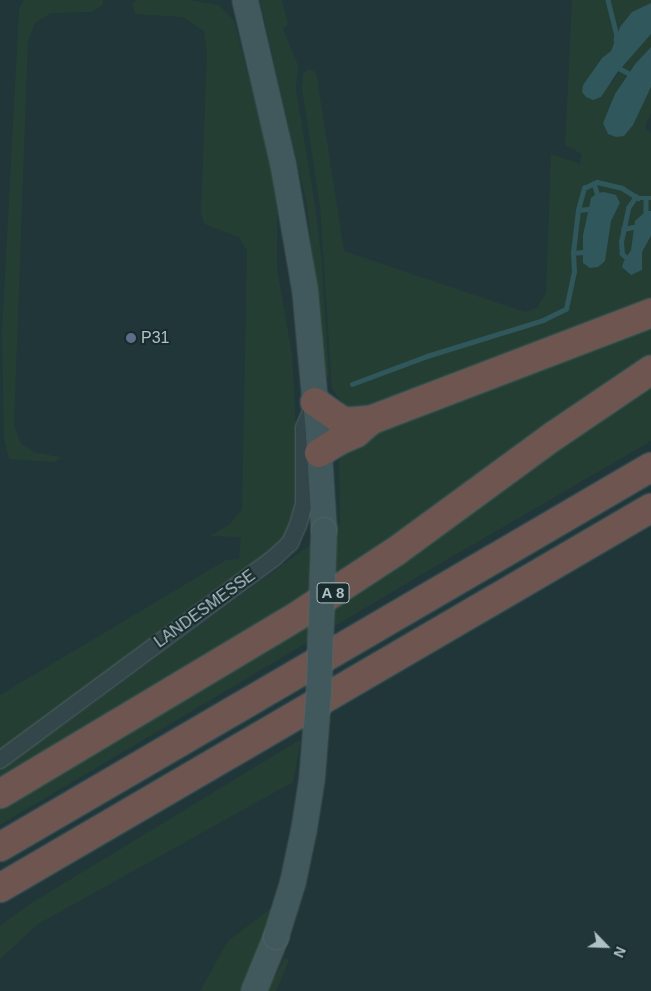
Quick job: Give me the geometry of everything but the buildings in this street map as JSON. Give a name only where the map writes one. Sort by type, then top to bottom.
[{"type":"highway","points":[[315,402],[338,419],[347,422],[371,420],[651,313]]},
{"type":"highway","name":"A 8","points":[[0,794],[302,613],[395,552],[555,435],[651,370]]},
{"type":"highway","points":[[319,454],[338,441],[356,433],[371,420]]},
{"type":"highway","points":[[0,847],[651,466]]},
{"type":"highway","points":[[0,888],[651,508]]},
{"type":"main road","points":[[245,0],[283,163],[304,290],[315,402],[324,530],[319,690],[312,779],[297,865],[276,937],[254,991]]},
{"type":"street","name":"LANDESMESSE","points":[[0,760],[276,557],[290,543],[304,504],[304,428],[315,402]]},
{"type":"green space","points":[[24,0],[103,0],[103,5],[92,12],[51,13],[35,23],[28,40],[14,426],[21,444],[36,453],[61,457],[55,462],[9,459],[4,438],[2,332],[19,9]]},
{"type":"green space","points":[[137,0],[189,0],[219,5],[234,20],[270,162],[277,212],[277,269],[292,355],[300,496],[282,544],[0,751],[0,695],[226,560],[239,559],[241,537],[210,536],[229,525],[242,509],[247,251],[239,237],[204,224],[201,212],[207,52],[204,31],[183,17],[135,14],[133,3]]},
{"type":"green space","points":[[260,0],[282,0],[288,24],[283,29],[298,65],[296,89],[315,205],[322,262],[329,377],[326,377],[307,205]]},
{"type":"green space","points":[[572,0],[651,0],[651,3],[620,27],[611,51],[602,58],[583,85],[611,83],[637,48],[651,34],[651,47],[635,64],[623,81],[603,123],[630,129],[651,87],[651,113],[646,129],[651,134],[651,211],[646,211],[631,250],[624,261],[631,275],[642,270],[642,252],[651,236],[651,302],[359,410],[344,405],[332,389],[320,207],[302,88],[303,73],[309,69],[316,72],[344,251],[525,312],[537,308],[546,293],[551,154],[580,164],[582,154],[565,145]],"holes":[[[591,198],[620,203],[611,221],[608,239],[583,263],[583,235]]]},
{"type":"green space","points":[[651,321],[651,359],[369,559],[84,733],[0,776],[0,768],[65,724],[340,523],[339,463],[344,449],[351,442]]},
{"type":"green space","points":[[651,385],[651,441],[436,566],[0,825],[0,805]]},
{"type":"green space","points":[[301,739],[293,782],[38,924],[0,959],[0,926],[30,904]]},
{"type":"green space","points":[[274,906],[244,991],[200,991],[228,941]]},
{"type":"green space","points":[[285,958],[289,960],[276,991],[267,991]]},
{"type":"water","points":[[651,3],[651,34],[617,73],[601,97],[593,100],[586,97],[582,92],[583,85],[602,58],[611,51],[620,27],[632,12]]},
{"type":"water","points":[[651,47],[651,87],[633,125],[624,136],[616,137],[608,134],[603,123],[615,94],[635,64]]},
{"type":"water","points":[[604,192],[616,195],[620,203],[611,221],[605,261],[598,267],[590,268],[583,263],[583,235],[591,198],[597,193]]},
{"type":"water","points":[[646,211],[651,211],[651,236],[642,252],[642,270],[631,275],[622,267],[631,250],[635,221]]},
{"type":"waterway","points":[[608,0],[617,35],[616,40]]},
{"type":"waterway","points":[[617,67],[632,75]]},
{"type":"waterway","points":[[352,384],[427,356],[543,320],[566,309],[574,272],[573,253],[578,210],[584,188],[597,182],[622,188],[638,198],[651,198]]},
{"type":"waterway","points":[[594,183],[597,193]]},
{"type":"waterway","points":[[626,258],[622,254],[621,242],[628,208],[636,196]]},
{"type":"waterway","points":[[646,198],[646,211]]},
{"type":"waterway","points":[[578,210],[588,209]]},
{"type":"waterway","points":[[623,229],[633,227]]},
{"type":"waterway","points":[[573,253],[582,252]]},
{"type":"place","name":"P31","points":[[131,338]]}]
